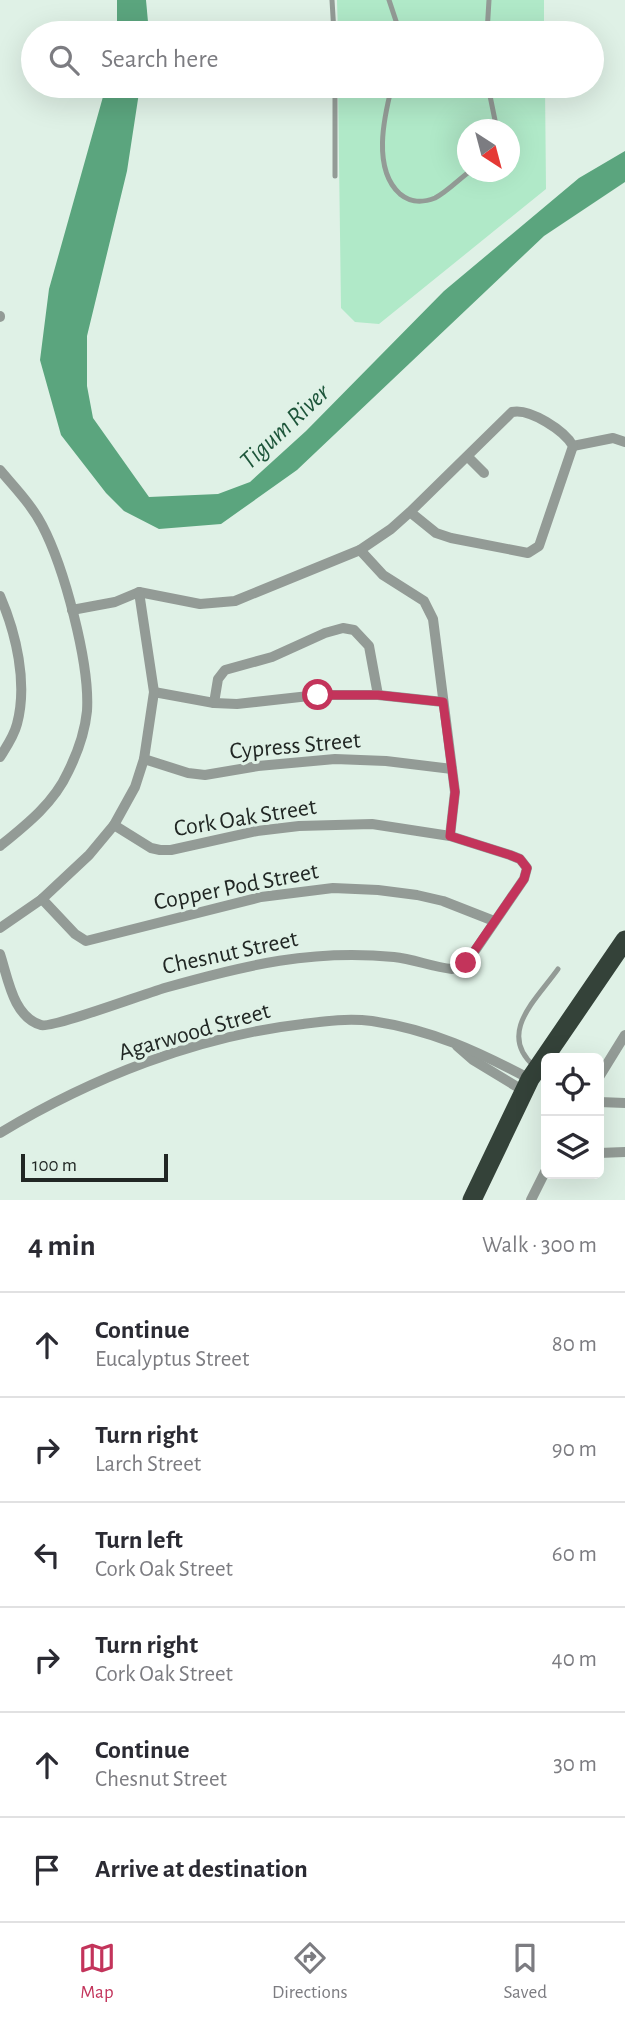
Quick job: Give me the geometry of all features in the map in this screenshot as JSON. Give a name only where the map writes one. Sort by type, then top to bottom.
[{"type":"highway","points":[[472,1200],[530,1079],[625,940]]},
{"type":"street","points":[[72,610],[115,602],[139,592],[200,604],[228,603],[360,550],[410,512],[468,457],[505,416],[519,410],[528,412],[560,431],[573,446]]},
{"type":"street","points":[[573,446],[613,438],[625,442]]},
{"type":"street","points":[[410,512],[436,533],[528,553],[539,546],[573,446]]},
{"type":"street","points":[[468,457],[484,473]]},
{"type":"street","points":[[0,470],[26,500],[43,526],[57,562],[80,644],[87,709],[84,730],[68,773],[52,798],[34,818],[0,846]]},
{"type":"street","points":[[360,550],[383,575],[416,595],[429,610],[436,634],[452,769],[455,807],[450,836]]},
{"type":"street","points":[[0,928],[43,899],[89,855],[114,825],[135,787],[144,759],[154,692],[139,592]]},
{"type":"street","points":[[0,596],[15,642],[20,696],[18,721],[0,758]]},
{"type":"street","points":[[214,703],[218,679],[225,670],[272,657],[325,633],[343,628],[354,630],[369,646],[378,695]]},
{"type":"street","points":[[154,692],[214,703],[237,704],[318,695],[378,695],[443,702]]},
{"type":"street","name":"Cypress Street","points":[[144,759],[188,773],[205,775],[258,766],[335,759],[386,761],[452,769]]},
{"type":"street","name":"Cork Oak Street","points":[[114,825],[151,848],[160,850],[171,850],[257,831],[299,826],[372,824],[450,836],[520,859],[527,868],[524,879],[494,921]]},
{"type":"street","name":"Copper Pod Street","points":[[43,899],[75,934],[86,941],[261,897],[333,888],[417,895],[443,901],[494,921]]},
{"type":"street","name":"Chesnut Street","points":[[0,954],[19,1008],[31,1021],[48,1027],[160,989],[289,957],[396,957],[452,969],[466,963],[494,921]]},
{"type":"street","name":"Agarwood Street","points":[[0,1133],[68,1096],[121,1073],[210,1043],[273,1027],[343,1019],[371,1021],[434,1035],[477,1051],[530,1079]]},
{"type":"street","points":[[604,1068],[625,1035]]},
{"type":"street","points":[[610,1057],[625,1057]]},
{"type":"street","points":[[604,1102],[625,1103]]},
{"type":"street","points":[[604,1153],[625,1152]]},
{"type":"street","points":[[531,1200],[542,1179]]},
{"type":"lane","points":[[332,0],[333,21]]},
{"type":"lane","points":[[389,0],[396,21]]},
{"type":"lane","points":[[488,21],[489,0]]},
{"type":"lane","points":[[335,98],[335,176]]},
{"type":"lane","points":[[390,98],[383,142],[386,170],[395,190],[414,202],[438,196],[457,181]]},
{"type":"lane","points":[[490,98],[495,119]]},
{"type":"lane","points":[[530,1079],[518,1045],[518,1031],[522,1020],[558,969]]},
{"type":"shaded area","points":[[117,0],[146,0],[148,21],[117,21]]},
{"type":"shaded area","points":[[337,0],[544,0],[544,21],[338,21]]},
{"type":"shaded area","points":[[103,98],[138,98],[127,171],[87,336],[87,386],[93,418],[149,497],[218,494],[250,482],[306,431],[444,291],[579,178],[625,151],[625,182],[544,236],[297,470],[221,524],[159,529],[124,511],[106,493],[61,435],[40,360],[49,289]]},
{"type":"shaded area","points":[[338,98],[545,98],[546,189],[379,324],[355,322],[341,308]]},
{"type":"route","points":[[318,695],[378,695],[443,702],[455,792],[450,836],[520,859],[527,868],[524,879],[466,963]]},
{"type":"water label","name":"Tigum River","points":[[284,426]]}]
